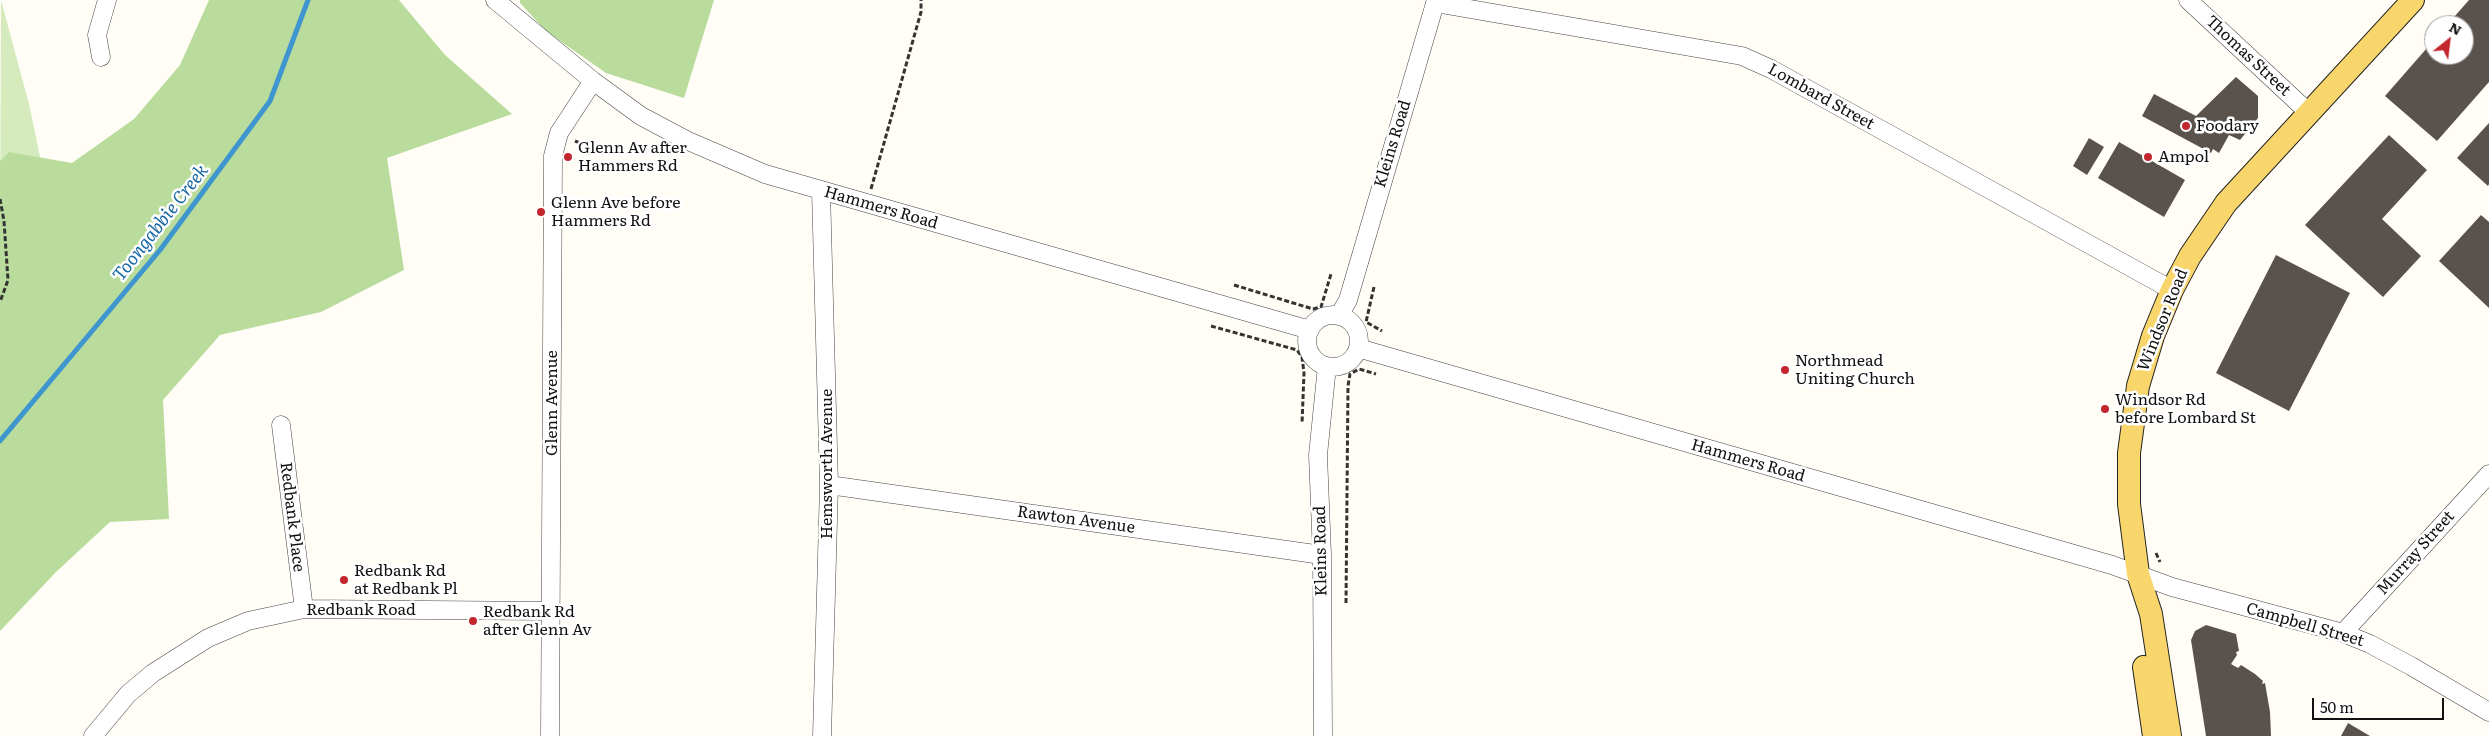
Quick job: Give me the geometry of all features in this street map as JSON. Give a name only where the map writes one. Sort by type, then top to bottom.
[{"type":"main road","name":"Windsor Road","points":[[2170,736],[2151,614],[2138,574],[2129,504],[2129,453],[2138,386],[2153,336],[2172,290],[2190,256],[2226,204],[2308,112],[2414,0]]},
{"type":"main road","name":"Windsor Road","points":[[2138,574],[2135,612],[2154,736]]},
{"type":"street","points":[[101,57],[97,35],[107,0]]},
{"type":"street","name":"Hammers Road","points":[[495,0],[593,81],[641,116],[686,140],[765,174],[1310,330]]},
{"type":"street","name":"Thomas Street","points":[[2188,0],[2308,112]]},
{"type":"street","name":"Lombard Street","points":[[1436,2],[1742,56],[1771,69],[2172,290]]},
{"type":"street","name":"Kleins Road","points":[[1339,316],[1348,300],[1436,2]]},
{"type":"street","name":"Glenn Avenue","points":[[550,736],[553,156],[559,133],[593,81]]},
{"type":"street","name":"Hemsworth Avenue","points":[[821,191],[829,485],[822,736]]},
{"type":"street","points":[[1332,315],[1339,316],[1346,319],[1357,332],[1358,348],[1349,361],[1334,366],[1327,366],[1320,363],[1309,352],[1307,337],[1310,330],[1318,319],[1332,315]]},
{"type":"street","name":"Hammers Road","points":[[1358,348],[2138,574]]},
{"type":"street","name":"Kleins Road","points":[[1323,736],[1322,555],[1318,455],[1327,366]]},
{"type":"street","name":"Redbank Place","points":[[281,425],[304,609]]},
{"type":"street","name":"Murray Street","points":[[2343,633],[2489,474]]},
{"type":"street","name":"Rawton Avenue","points":[[829,485],[1322,555]]},
{"type":"street","name":"Campbell Street","points":[[2138,574],[2172,587],[2343,633],[2403,661],[2489,712]]},
{"type":"street","name":"Redbank Road","points":[[93,736],[128,694],[190,648],[248,621],[304,609],[551,611]]},
{"type":"path","points":[[867,204],[921,12],[920,0]]},
{"type":"path","points":[[575,141],[582,144]]},
{"type":"path","points":[[0,199],[4,221],[8,280],[0,302]]},
{"type":"path","points":[[1234,285],[1313,309],[1321,307],[1331,274]]},
{"type":"path","points":[[1374,286],[1366,322],[1382,331]]},
{"type":"path","points":[[1211,326],[1297,350],[1302,357],[1304,373],[1302,429]]},
{"type":"path","points":[[1346,603],[1348,386],[1350,374],[1359,369],[1376,374]]},
{"type":"path","points":[[2156,552],[2160,562]]},
{"type":"green space","points":[[1,0],[29,104],[42,166],[0,255]]},
{"type":"green space","points":[[209,0],[399,0],[445,55],[512,114],[387,158],[404,270],[321,312],[220,335],[163,400],[169,519],[110,522],[56,572],[0,631],[0,161],[9,152],[72,163],[134,119],[180,65]]},
{"type":"green space","points":[[520,0],[714,0],[684,98],[606,73],[546,31],[520,3]]},
{"type":"building","points":[[2469,0],[2489,0],[2489,82],[2437,141],[2385,96],[2424,51],[2424,65],[2474,65],[2474,15],[2456,15]]},
{"type":"building","points":[[2236,77],[2258,96],[2258,118],[2240,140],[2229,135],[2219,153],[2213,149],[2211,153],[2142,116],[2154,94],[2196,116]]},
{"type":"building","points":[[2489,123],[2489,184],[2488,186],[2457,158]]},
{"type":"building","points":[[2389,135],[2427,170],[2382,219],[2421,256],[2383,297],[2305,225]]},
{"type":"building","points":[[2089,138],[2104,147],[2087,175],[2073,166]]},
{"type":"building","points":[[2119,142],[2185,180],[2164,217],[2098,178]]},
{"type":"building","points":[[2481,215],[2489,222],[2489,308],[2439,261]]},
{"type":"building","points":[[2276,255],[2350,293],[2289,411],[2216,373]]},
{"type":"building","points":[[2206,625],[2236,634],[2239,651],[2236,652],[2237,655],[2231,664],[2238,668],[2241,665],[2263,681],[2262,684],[2265,683],[2270,712],[2271,736],[2206,736],[2191,640],[2195,631]]},
{"type":"building","points":[[2348,723],[2370,736],[2341,736]]},
{"type":"waterway","name":"Toongabbie Creek","points":[[0,441],[160,250],[270,101],[308,0]]},
{"type":"place","name":"Foodary","points":[[2186,126]]},
{"type":"place","name":"Glenn Av after Hammers Rd","points":[[568,157]]},
{"type":"place","name":"Ampol","points":[[2148,157]]},
{"type":"place","name":"Glenn Ave before Hammers Rd","points":[[541,212]]},
{"type":"place","name":"Northmead Uniting Church","points":[[1785,370]]},
{"type":"place","name":"Windsor Rd before Lombard St","points":[[2105,409]]},
{"type":"place","name":"Redbank Rd at Redbank Pl","points":[[344,580]]},
{"type":"place","name":"Redbank Rd after Glenn Av","points":[[473,621]]}]
